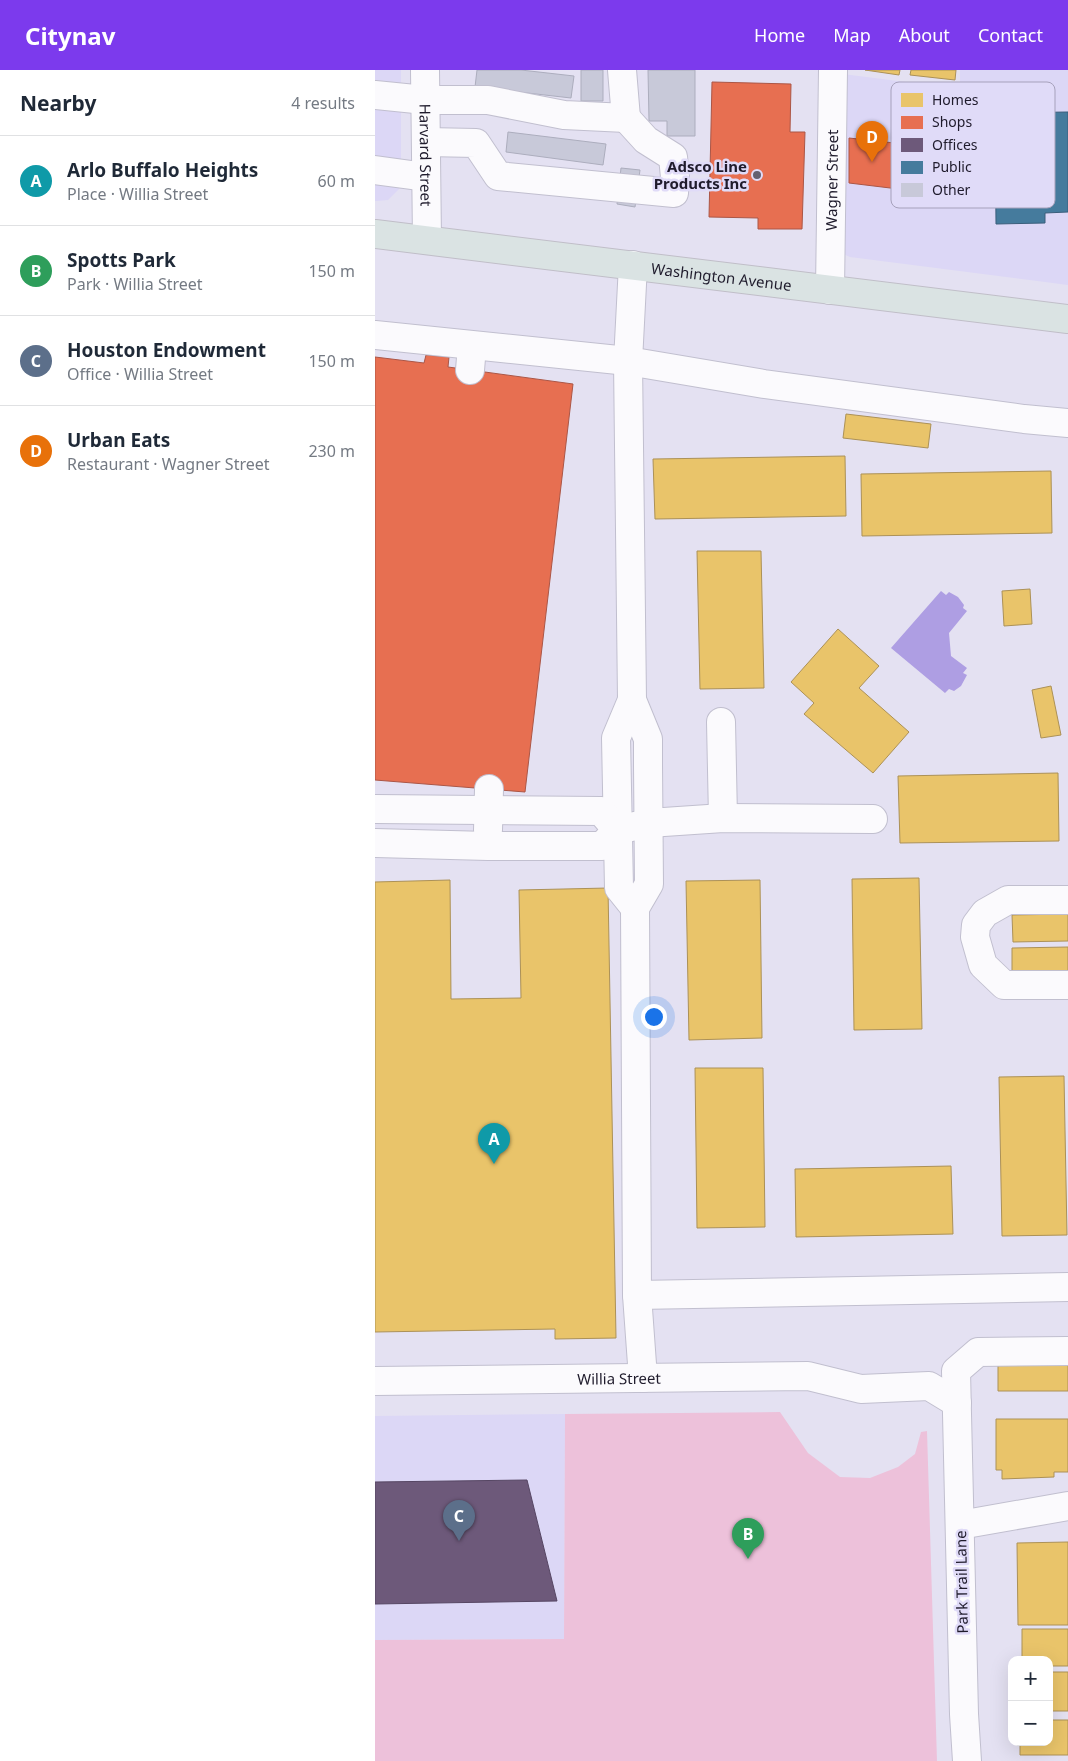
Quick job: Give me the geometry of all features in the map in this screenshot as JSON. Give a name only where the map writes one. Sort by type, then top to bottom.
[{"type":"main road","name":"Washington Avenue","points":[[375,234],[1068,319]]},
{"type":"street","name":"Harvard Street","points":[[425,70],[427,240]]},
{"type":"street","points":[[426,142],[476,143],[498,176],[674,193],[673,157],[646,140],[626,118],[622,70]]},
{"type":"street","name":"Wagner Street","points":[[830,290],[833,70]]},
{"type":"street","points":[[375,95],[425,100],[489,100],[564,115],[626,118]]},
{"type":"street","points":[[375,170],[426,177]]},
{"type":"street","points":[[633,265],[628,361],[632,700],[648,739],[649,823],[649,884],[635,908],[637,1295],[643,1378]]},
{"type":"street","points":[[375,335],[471,358],[628,361],[773,386],[1024,419],[1068,423]]},
{"type":"street","points":[[632,700],[616,738],[617,830],[619,888],[635,908]]},
{"type":"street","points":[[721,722],[723,818]]},
{"type":"street","points":[[375,809],[489,800],[601,811],[617,830]]},
{"type":"street","points":[[488,846],[489,800]]},
{"type":"street","points":[[375,844],[602,846],[617,830],[649,823],[723,818],[873,819]]},
{"type":"street","points":[[1068,900],[1008,900],[985,912],[976,925],[975,937],[983,966],[1005,985],[1068,984]]},
{"type":"street","points":[[637,1295],[1068,1287]]},
{"type":"street","name":"Park Trail Lane","points":[[967,1761],[964,1714],[956,1371],[978,1352],[1068,1351]]},
{"type":"street","name":"Willia Street","points":[[375,1381],[807,1376],[861,1390],[929,1386],[957,1403]]},
{"type":"street","points":[[960,1525],[1068,1506]]},
{"type":"shaded area","points":[[375,70],[401,70],[401,187],[388,200],[377,201],[375,201]]},
{"type":"shaded area","points":[[960,70],[1068,70],[1068,285],[850,257],[843,254],[843,74],[905,82],[891,82],[891,208],[1055,208],[1055,82],[960,82]]},
{"type":"shaded area","points":[[941,591],[946,595],[949,592],[958,597],[964,605],[963,608],[967,611],[949,633],[951,656],[967,668],[963,673],[967,675],[961,686],[954,691],[949,689],[945,693],[891,648]]},
{"type":"shaded area","points":[[780,1412],[808,1453],[840,1477],[870,1478],[898,1467],[915,1454],[921,1432],[927,1431],[937,1761],[375,1761],[375,1640],[564,1639],[565,1414]]},
{"type":"shaded area","points":[[565,1414],[564,1639],[375,1640],[375,1416]]},
{"type":"building: Homes","points":[[865,70],[900,70],[899,75]]},
{"type":"building: Homes","points":[[911,70],[956,70],[955,80],[910,75]]},
{"type":"building: Homes","points":[[846,414],[931,424],[928,448],[843,438]]},
{"type":"building: Homes","points":[[845,456],[846,516],[655,519],[653,459]]},
{"type":"building: Homes","points":[[1051,471],[1052,533],[862,536],[861,474]]},
{"type":"building: Homes","points":[[697,551],[761,551],[764,688],[700,689]]},
{"type":"building: Homes","points":[[1030,589],[1032,624],[1004,626],[1002,591]]},
{"type":"building: Homes","points":[[838,629],[879,666],[859,688],[909,732],[873,773],[804,714],[814,703],[791,682]]},
{"type":"building: Homes","points":[[1051,686],[1061,735],[1041,738],[1032,690]]},
{"type":"building: Homes","points":[[1058,773],[1059,841],[900,843],[898,776]]},
{"type":"building: Homes","points":[[919,878],[922,1029],[854,1030],[852,879]]},
{"type":"building: Homes","points":[[450,880],[451,999],[521,998],[519,890],[608,888],[616,1338],[555,1339],[555,1329],[375,1332],[375,882]]},
{"type":"building: Homes","points":[[760,880],[762,1038],[689,1040],[686,881]]},
{"type":"building: Homes","points":[[1068,914],[1068,941],[1013,942],[1012,915]]},
{"type":"building: Homes","points":[[1068,947],[1068,971],[1012,972],[1012,948]]},
{"type":"building: Homes","points":[[695,1068],[763,1068],[765,1227],[697,1228]]},
{"type":"building: Homes","points":[[1064,1076],[1067,1235],[1002,1236],[999,1077]]},
{"type":"building: Homes","points":[[951,1166],[953,1234],[796,1237],[795,1169]]},
{"type":"building: Homes","points":[[998,1365],[1068,1365],[1068,1391],[998,1391]]},
{"type":"building: Homes","points":[[996,1419],[1068,1419],[1068,1472],[1054,1472],[1054,1477],[1002,1479],[1002,1470],[996,1470]]},
{"type":"building: Homes","points":[[1068,1542],[1068,1625],[1018,1625],[1017,1543]]},
{"type":"building: Homes","points":[[1022,1629],[1068,1629],[1068,1666],[1053,1666],[1053,1656],[1022,1656]]},
{"type":"building: Homes","points":[[1053,1672],[1068,1672],[1068,1711],[1053,1711]]},
{"type":"building: Homes","points":[[1053,1720],[1068,1720],[1068,1755],[1020,1755],[1020,1746],[1053,1746]]},
{"type":"building: Shops","name":"Adsco Line Products Inc","points":[[712,82],[791,84],[790,132],[805,132],[802,229],[758,229],[758,218],[709,217]]},
{"type":"building: Shops","points":[[849,138],[891,143],[891,188],[849,183]]},
{"type":"building: Shops","points":[[426,355],[449,357],[448,367],[573,384],[525,792],[375,780],[375,357],[424,363]]},
{"type":"building: Offices","points":[[527,1480],[557,1601],[375,1604],[375,1482]]},
{"type":"building: Public","points":[[1055,112],[1068,112],[1068,212],[1045,213],[1045,223],[996,224],[996,208],[1055,208]]},
{"type":"building: Other","points":[[477,70],[521,70],[574,76],[571,98],[475,87]]},
{"type":"building: Other","points":[[581,70],[603,70],[603,101],[581,101]]},
{"type":"building: Other","points":[[648,70],[695,70],[695,136],[667,136],[667,121],[649,121]]},
{"type":"building: Other","points":[[508,132],[606,144],[603,165],[506,152]]},
{"type":"building: Other","points":[[621,168],[640,170],[635,207],[617,204]]},
{"type":"place","name":"Urban Eats","points":[[872,162]]},
{"type":"place","name":"Adsco Line Products Inc","points":[[757,175]]},
{"type":"place","name":"Arlo Buffalo Heights","points":[[494,1164]]},
{"type":"place","name":"Houston Endowment","points":[[459,1541]]},
{"type":"place","name":"Spotts Park","points":[[748,1559]]}]
